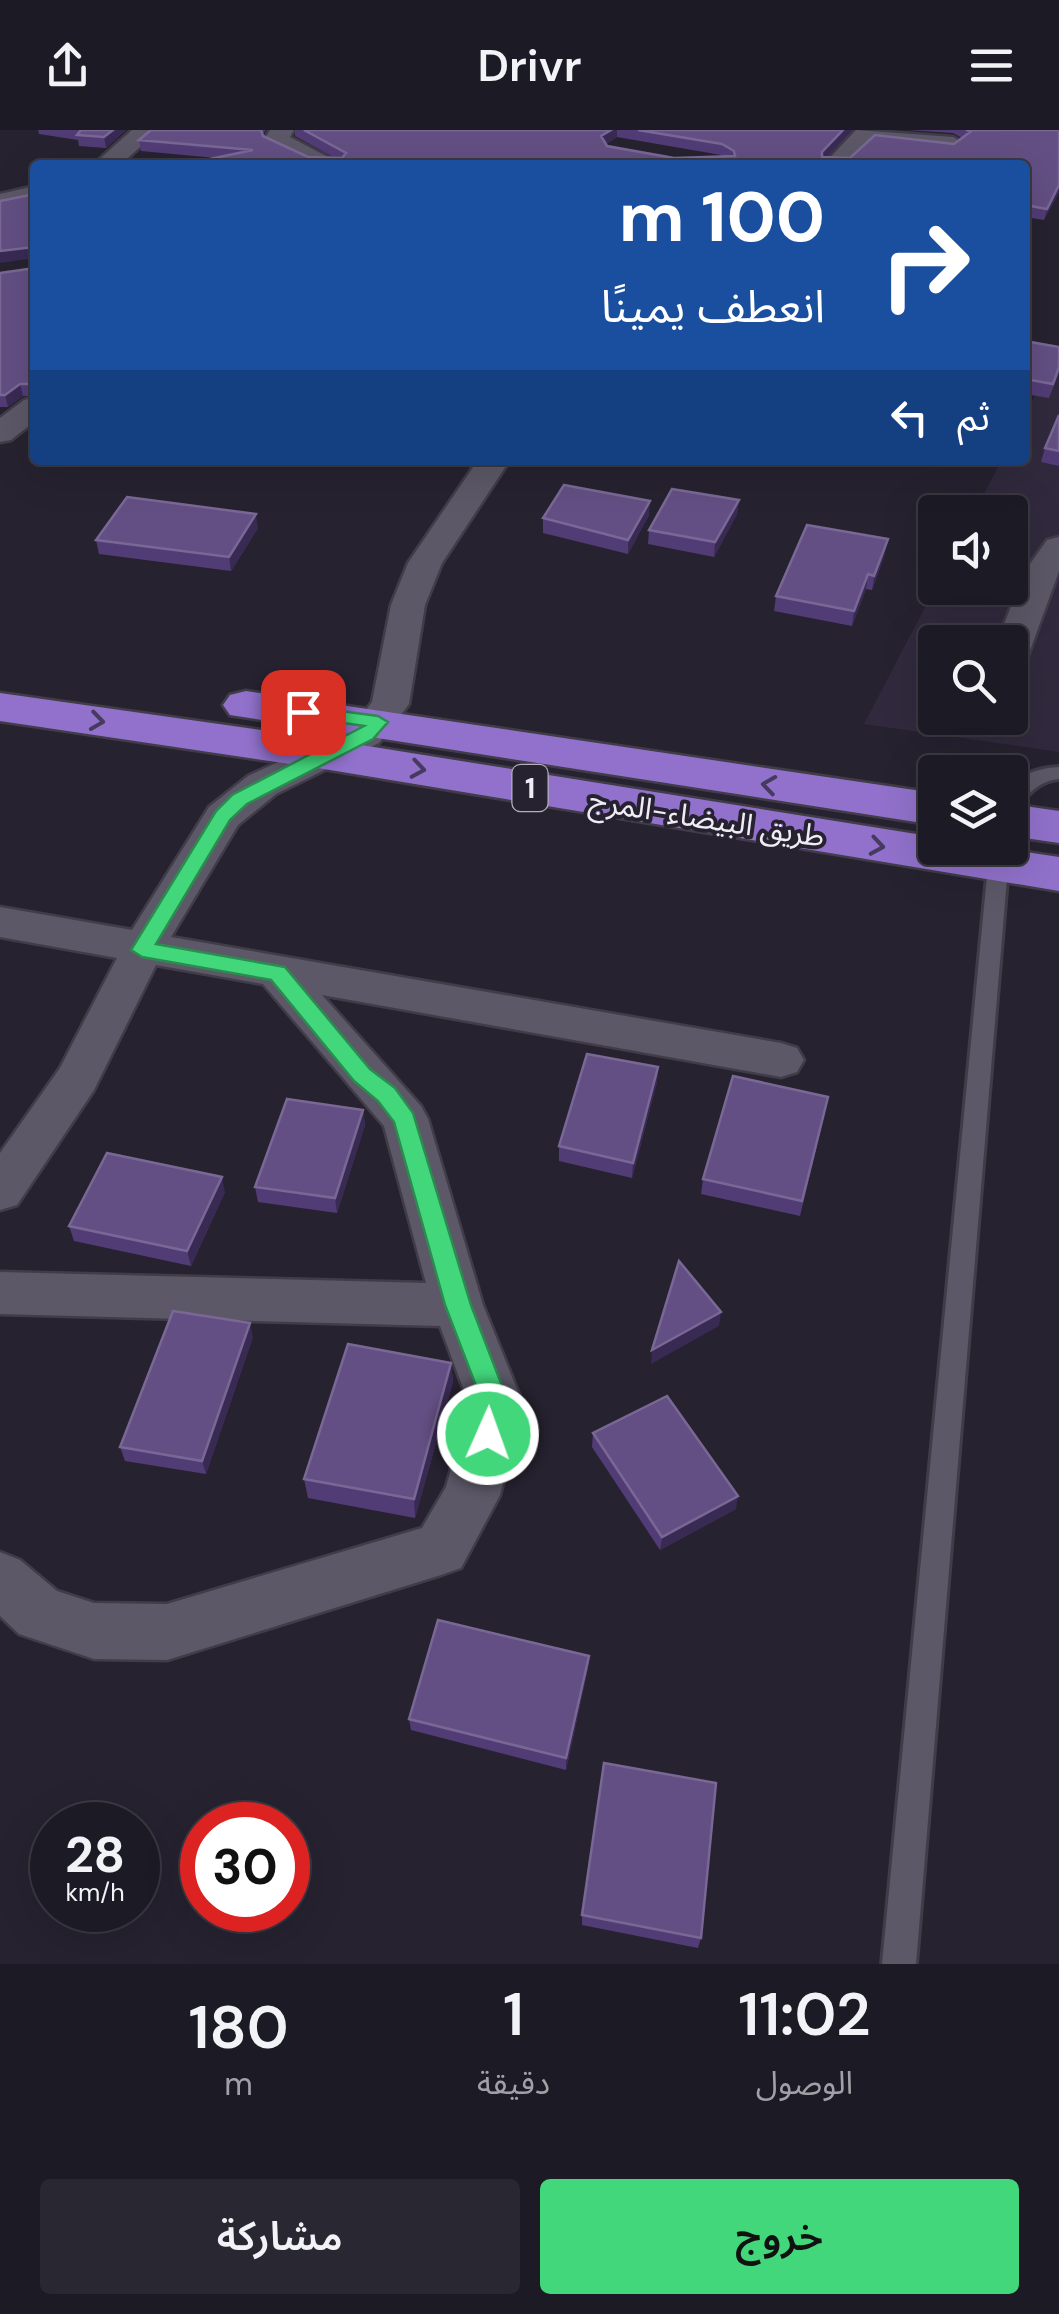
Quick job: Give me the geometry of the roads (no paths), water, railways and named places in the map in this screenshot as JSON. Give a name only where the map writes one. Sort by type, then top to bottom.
[{"type":"highway","name":"طريق البيضاء-المرج","points":[[0,673],[378,722],[918,806]]},
{"type":"highway","name":"طريق البيضاء-المرج","points":[[0,707],[918,832]]},
{"type":"highway","name":"طريق البيضاء-المرج","points":[[1028,836],[1059,828]]},
{"type":"highway","name":"طريق البيضاء-المرج","points":[[1028,857],[1059,874]]},
{"type":"street","points":[[112,160],[147,130]]},
{"type":"street","points":[[282,130],[276,140],[321,160]]},
{"type":"street","points":[[840,160],[866,134],[953,144]]},
{"type":"street","points":[[0,202],[30,195]]},
{"type":"street","points":[[0,433],[30,410]]},
{"type":"street","points":[[0,1190],[78,1078],[142,950],[223,816],[262,785],[366,735],[378,722],[395,692],[408,604],[425,563],[491,465]]},
{"type":"street","points":[[1022,625],[1042,571],[1059,548]]},
{"type":"street","points":[[0,922],[781,1060]]},
{"type":"street","points":[[0,1580],[40,1614],[94,1632],[167,1632],[441,1549],[472,1496],[496,1404],[458,1305],[405,1119],[386,1094],[362,1075],[278,973]]},
{"type":"street","points":[[0,1294],[458,1305]]},
{"type":"lane","points":[[1028,780],[1059,773]]},
{"type":"lane","points":[[900,1964],[1002,865]]}]
